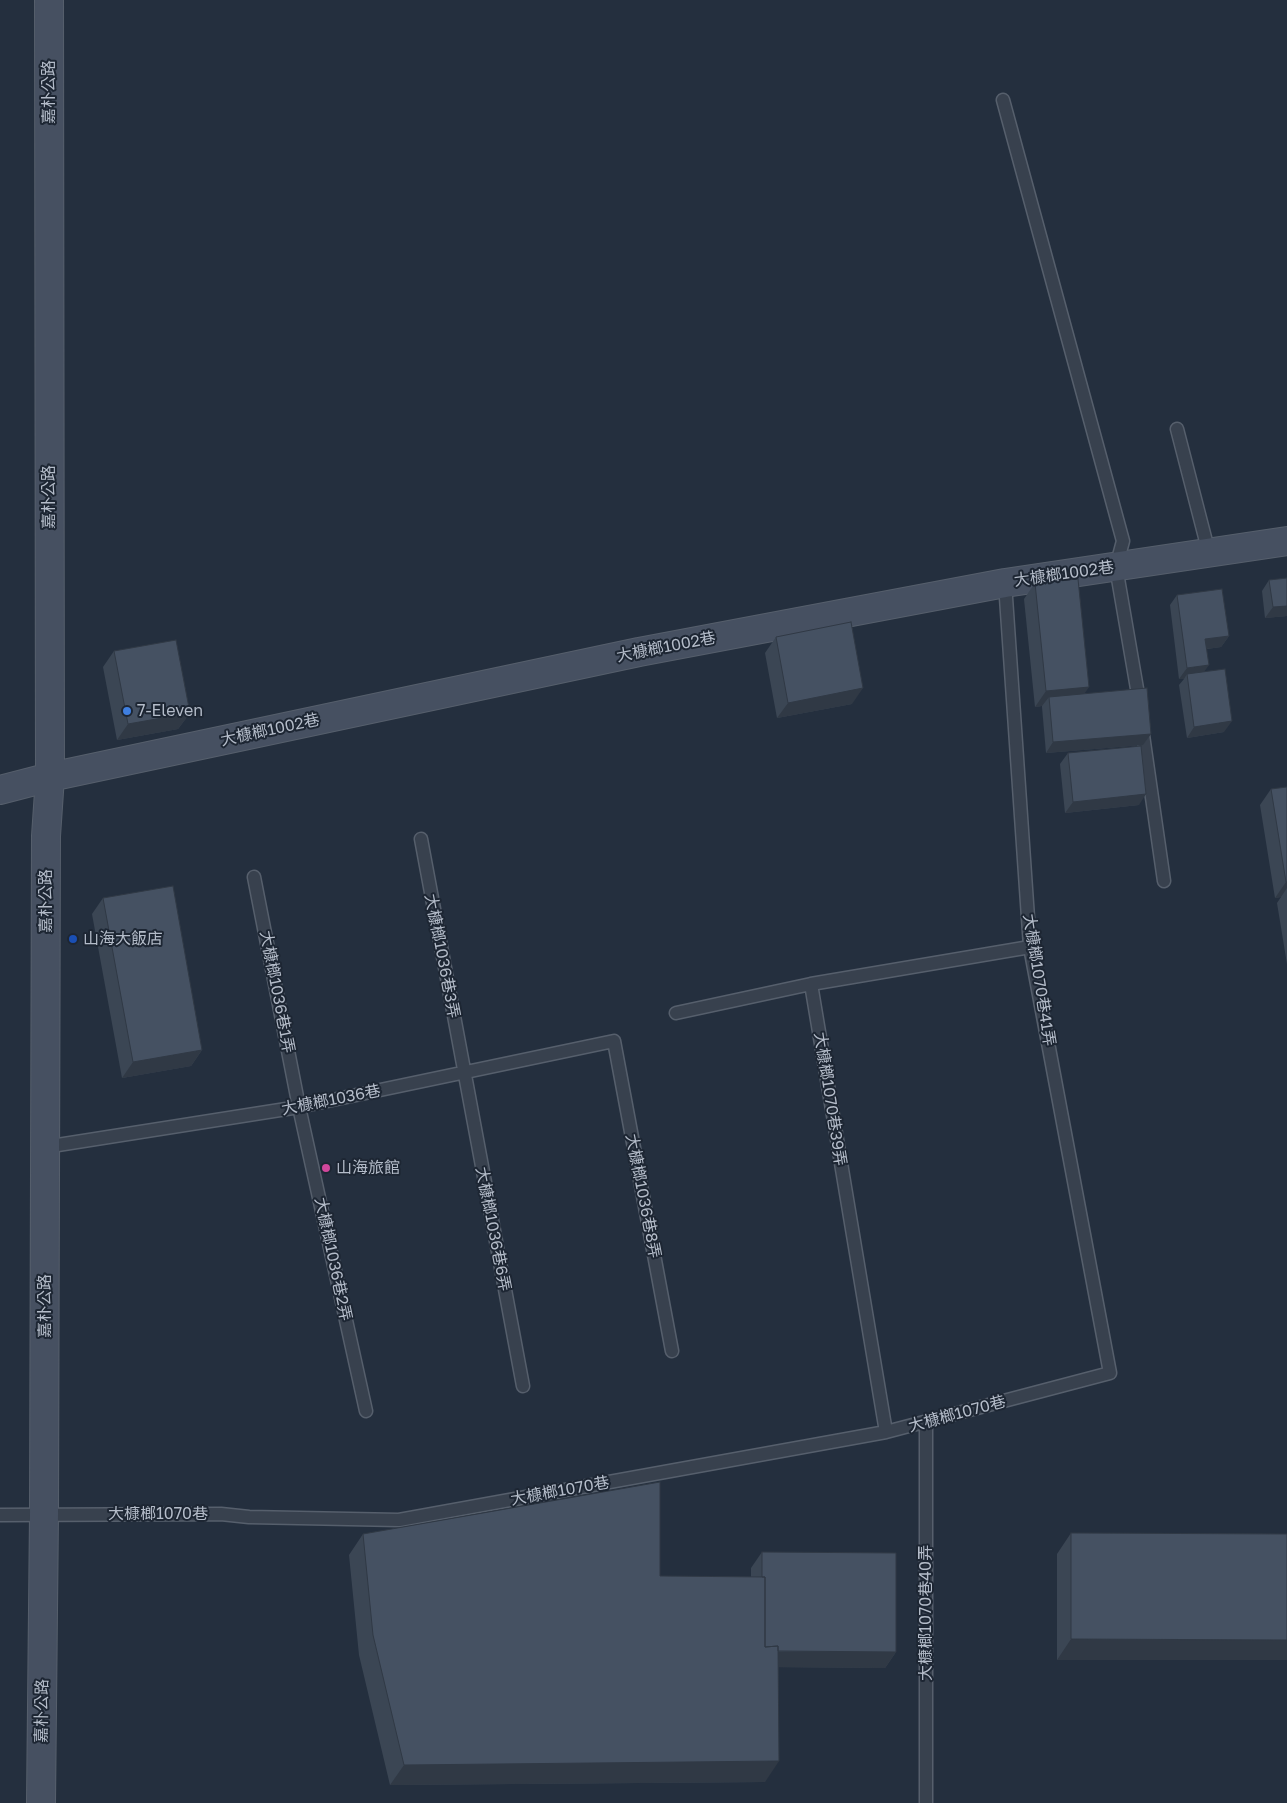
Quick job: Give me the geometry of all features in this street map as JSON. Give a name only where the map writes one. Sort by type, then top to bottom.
[{"type":"main road","name":"嘉朴公路","points":[[41,1803],[44,1514],[46,836],[50,777],[49,0]]},
{"type":"main road","name":"大槺榔1002巷","points":[[0,790],[50,777],[639,652],[1005,583],[1287,541]]},
{"type":"lane","points":[[1003,100],[1123,541],[1116,567],[1139,698],[1143,745],[1164,881]]},
{"type":"lane","points":[[1177,430],[1209,553]]},
{"type":"lane","name":"大槺榔1070巷41弄","points":[[1005,583],[1030,947],[1110,1372]]},
{"type":"lane","name":"大槺榔1036巷3弄","points":[[420,839],[464,1072]]},
{"type":"lane","name":"大槺榔1036巷1弄","points":[[254,877],[299,1107]]},
{"type":"lane","points":[[676,1013],[811,984],[1030,947]]},
{"type":"lane","name":"大槺榔1070巷39弄","points":[[811,984],[886,1432]]},
{"type":"lane","name":"大槺榔1036巷","points":[[45,1147],[299,1107],[614,1041]]},
{"type":"lane","name":"大槺榔1036巷8弄","points":[[614,1041],[672,1351]]},
{"type":"lane","name":"大槺榔1036巷6弄","points":[[464,1072],[523,1386]]},
{"type":"lane","name":"大槺榔1036巷2弄","points":[[299,1107],[366,1411]]},
{"type":"lane","name":"大槺榔1070巷","points":[[0,1515],[221,1514],[249,1517],[399,1520],[886,1432],[1110,1372]]},
{"type":"lane","name":"大槺榔1070巷40弄","points":[[926,1422],[926,1803]]},
{"type":"building","points":[[1287,578],[1287,606],[1273,607],[1269,580]]},
{"type":"building","points":[[1078,579],[1089,687],[1046,691],[1035,583]]},
{"type":"building","points":[[1222,589],[1229,636],[1205,639],[1209,665],[1187,668],[1177,595]]},
{"type":"building","points":[[851,622],[863,688],[788,703],[776,637]]},
{"type":"building","points":[[176,640],[190,713],[128,724],[114,651]]},
{"type":"building","points":[[1225,669],[1232,721],[1194,727],[1187,674]]},
{"type":"building","points":[[1147,688],[1151,734],[1053,742],[1049,697]]},
{"type":"building","points":[[1141,746],[1146,794],[1073,802],[1068,753]]},
{"type":"building","points":[[1287,787],[1287,882],[1286,882],[1271,789]]},
{"type":"building","points":[[173,886],[202,1050],[133,1062],[103,898]]},
{"type":"building","points":[[660,1482],[660,1576],[765,1577],[765,1647],[778,1646],[779,1761],[404,1765],[373,1635],[363,1534]]},
{"type":"building","points":[[1071,1533],[1287,1534],[1287,1640],[1071,1639]]},
{"type":"building","points":[[762,1552],[896,1553],[896,1652],[778,1651],[778,1646],[765,1647],[765,1577],[762,1577]]},
{"type":"place","name":"7-Eleven","points":[[127,711]]},
{"type":"place","name":"山海大飯店","points":[[73,939]]},
{"type":"place","name":"山海旅館","points":[[326,1168]]}]
